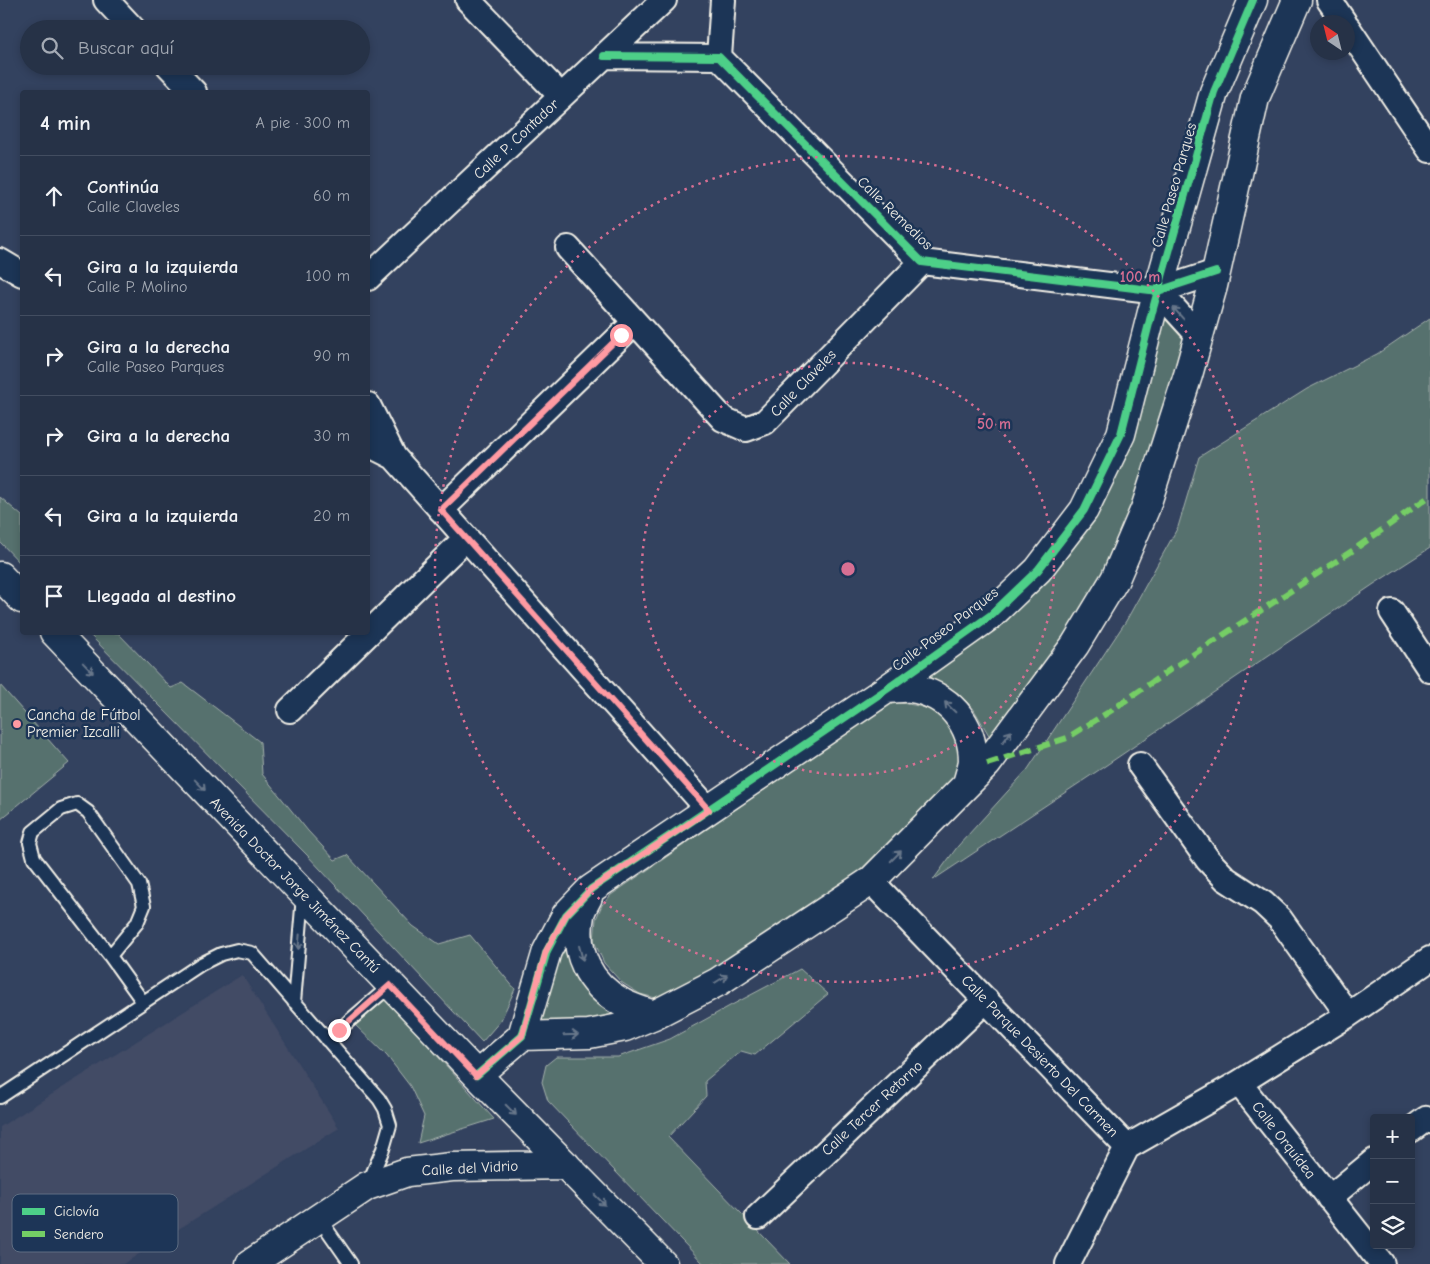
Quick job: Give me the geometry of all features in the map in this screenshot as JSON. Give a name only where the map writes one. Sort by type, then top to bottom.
[{"type":"street","points":[[106,0],[125,20]]},
{"type":"street","points":[[468,0],[561,96]]},
{"type":"street","name":"Calle P. Contador","points":[[370,274],[664,0]]},
{"type":"street","points":[[604,56],[719,57],[723,0]]},
{"type":"street","name":"Calle Paseo Parques","points":[[522,1036],[546,951],[566,915],[591,889],[887,689],[991,615],[1038,570],[1084,510],[1121,434],[1158,291],[1214,92],[1253,0]]},
{"type":"street","points":[[476,1076],[522,1036],[589,1034],[625,1027],[654,1015],[718,982],[871,881],[987,764],[1075,645],[1115,579],[1145,509],[1199,336],[1216,272],[1255,98],[1298,0]]},
{"type":"street","points":[[1329,0],[1339,15]]},
{"type":"street","points":[[1355,38],[1430,150]]},
{"type":"street","name":"Calle Remedios","points":[[719,57],[922,262],[1158,291],[1216,272]]},
{"type":"street","points":[[178,75],[192,90]]},
{"type":"street","name":"Calle Claveles","points":[[568,248],[723,419],[746,429],[764,422],[922,262]]},
{"type":"street","points":[[0,261],[20,273]]},
{"type":"street","points":[[1158,291],[1199,336]]},
{"type":"street","points":[[441,510],[635,322]]},
{"type":"street","points":[[370,409],[394,457],[709,810]]},
{"type":"street","points":[[370,445],[394,457]]},
{"type":"street","points":[[370,632],[466,538]]},
{"type":"street","points":[[0,576],[20,597]]},
{"type":"street","points":[[1392,612],[1430,669]]},
{"type":"street","name":"Avenida Doctor Jorge Jiménez Cantú","points":[[57,635],[476,1076],[663,1264]]},
{"type":"street","points":[[290,710],[367,635]]},
{"type":"street","points":[[887,689],[909,688],[930,693],[949,704],[963,720],[971,741],[973,763],[967,784]]},
{"type":"street","points":[[1140,765],[1208,860],[1226,880],[1263,903],[1280,918],[1348,1015]]},
{"type":"street","name":"Calle Parque Desierto Del Carmen","points":[[871,881],[1127,1147],[1240,1083],[1348,1015],[1430,960]]},
{"type":"street","points":[[591,889],[580,914],[578,940],[585,966],[600,988],[622,1003],[654,1015]]},
{"type":"street","name":"Calle Tercer Retorno","points":[[758,1216],[986,1000]]},
{"type":"street","name":"Calle Orquídea","points":[[1240,1083],[1382,1264]]},
{"type":"street","points":[[1415,1127],[1426,1119],[1430,1121]]},
{"type":"street","points":[[1068,1264],[1127,1147]]},
{"type":"street","points":[[1329,1198],[1370,1164]]},
{"type":"street","name":"Calle del Vidrio","points":[[250,1264],[367,1186],[407,1172],[452,1167],[566,1165]]},
{"type":"lane","points":[[110,956],[137,923],[144,906],[140,884],[88,812],[77,804],[61,809],[34,832],[30,843],[34,858],[143,1002]]},
{"type":"lane","points":[[294,1002],[303,894]]},
{"type":"lane","points":[[0,1097],[201,964],[221,954],[237,950],[252,953],[379,1099],[385,1109],[390,1125],[383,1149],[367,1186]]},
{"type":"lane","points":[[328,1040],[390,985]]},
{"type":"lane","points":[[319,1218],[351,1264]]},
{"type":"shaded area","points":[[242,975],[339,1128],[178,1229],[178,1194],[12,1194],[12,1252],[142,1252],[123,1264],[0,1264],[0,1127]]},
{"type":"green space","points":[[1165,308],[1191,341],[1119,554],[1048,670],[988,745],[990,737],[973,708],[958,693],[922,677],[1046,573]]},
{"type":"green space","points":[[1430,318],[1430,548],[933,880],[958,846],[1028,769],[1126,621],[1178,527],[1199,457],[1307,389],[1377,354]]},
{"type":"green space","points":[[0,497],[20,514],[20,563],[0,542]]},
{"type":"green space","points":[[90,635],[120,635],[171,688],[183,683],[260,742],[262,774],[308,831],[335,860],[347,855],[413,926],[439,944],[470,935],[515,989],[501,1020],[482,1042],[307,855]]},
{"type":"green space","name":"Cancha de Fútbol Premier Izcalli","points":[[0,685],[69,763],[0,820]]},
{"type":"green space","points":[[892,702],[929,709],[945,717],[952,724],[956,731],[963,773],[867,873],[715,974],[660,999],[640,994],[621,982],[604,963],[594,941],[596,919],[602,905],[611,895]]},
{"type":"green space","points":[[574,935],[636,1014],[615,1024],[533,1026],[552,950]]},
{"type":"green space","points":[[800,969],[828,994],[755,1055],[741,1051],[705,1081],[706,1096],[668,1137],[790,1264],[704,1264],[548,1101],[542,1082],[546,1065],[556,1057],[618,1057],[670,1039]]},
{"type":"green space","points":[[381,993],[494,1119],[418,1143],[424,1116],[410,1086],[387,1056],[350,1020]]},
{"type":"marked path","points":[[987,764],[1067,738],[1352,551],[1430,496]]},
{"type":"cycle path","points":[[477,1075],[522,1036],[547,951],[566,915],[591,889],[887,689],[991,615],[1038,570],[1084,510],[1121,434],[1152,312],[1214,92],[1253,0]]},
{"type":"cycle path","points":[[604,56],[719,57],[922,262],[1158,291],[1216,272]]},
{"type":"place","name":"Cancha de Fútbol Premier Izcalli","points":[[17,724]]},
{"type":"route","points":[[339,1030],[390,985],[476,1076],[522,1036],[546,951],[566,915],[591,889],[709,810],[441,510],[621,335]]}]
